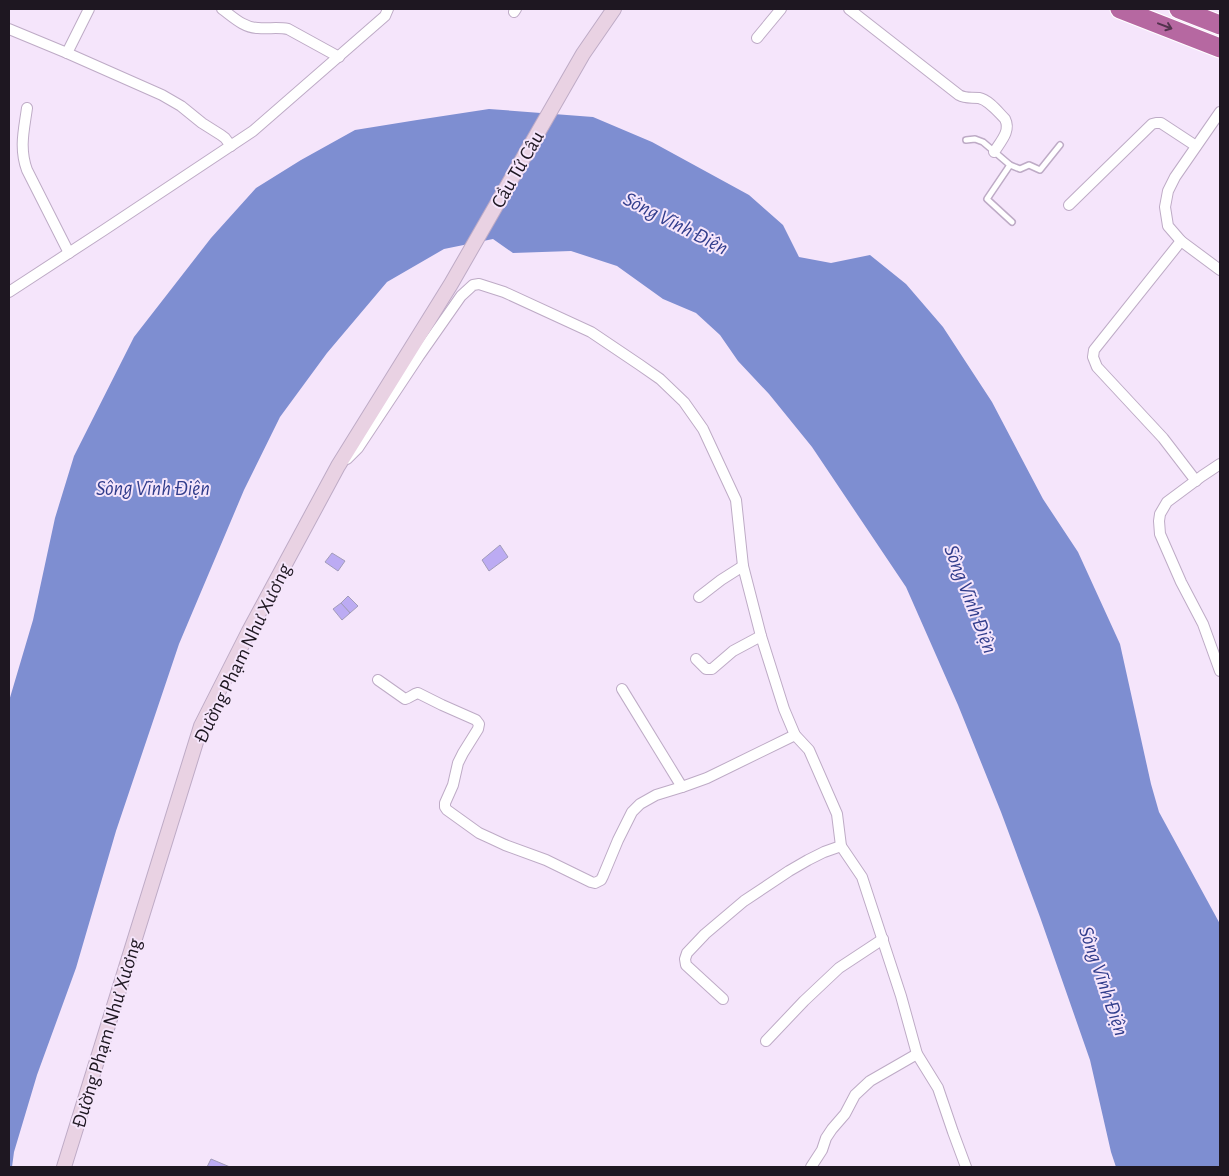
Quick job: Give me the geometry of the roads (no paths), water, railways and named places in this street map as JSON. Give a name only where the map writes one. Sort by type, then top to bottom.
[{"type":"highway","points":[[1120,9],[1220,48]]},
{"type":"highway","points":[[1179,9],[1220,25]]},
{"type":"main road","name":"Cầu Tứ Câu","points":[[451,284],[584,54],[614,9]]},
{"type":"main road","name":"Đường Phạm Như Xương","points":[[68,1166],[201,726],[248,631],[338,466],[451,284]]},
{"type":"street","points":[[67,53],[89,9]]},
{"type":"street","points":[[222,9],[246,26],[288,29],[339,57]]},
{"type":"street","points":[[9,292],[253,131],[385,16],[388,9]]},
{"type":"street","points":[[757,38],[781,9]]},
{"type":"street","points":[[849,9],[959,95],[986,101],[1005,119],[1007,129],[994,152]]},
{"type":"street","points":[[9,29],[162,95],[181,106],[225,138],[231,146]]},
{"type":"street","points":[[27,108],[22,148],[24,163],[69,253]]},
{"type":"street","points":[[1220,112],[1174,177],[1168,191],[1165,207],[1168,226],[1181,241],[1220,270]]},
{"type":"street","points":[[1068,205],[1152,124],[1161,124],[1196,146]]},
{"type":"street","points":[[1181,241],[1094,350],[1093,357],[1097,367],[1163,438],[1196,481]]},
{"type":"street","points":[[338,466],[358,448],[419,356],[462,296],[473,285],[478,284],[504,292],[591,332],[660,379],[684,402],[703,429],[736,500],[743,566],[761,636],[784,708],[795,735],[809,750],[837,814],[841,846],[862,877],[884,939],[917,1054],[938,1088],[966,1167]]},
{"type":"street","points":[[1220,464],[1168,502],[1160,514],[1160,534],[1181,582],[1203,624],[1220,671]]},
{"type":"street","points":[[699,597],[743,566]]},
{"type":"street","points":[[696,660],[706,669],[712,669],[733,651],[761,636]]},
{"type":"street","points":[[378,680],[405,699],[418,693],[476,720],[479,724],[458,763],[445,807],[447,810],[479,833],[546,860],[591,882],[598,882],[603,876],[632,812],[640,804],[650,798],[707,778],[795,735]]},
{"type":"street","points":[[622,689],[682,787]]},
{"type":"street","points":[[723,999],[686,965],[687,953],[705,934],[744,901],[808,860],[841,846]]},
{"type":"street","points":[[766,1041],[839,968],[884,939]]},
{"type":"street","points":[[811,1167],[832,1129],[845,1114],[855,1095],[870,1081],[917,1054]]},
{"type":"lane","points":[[966,140],[975,139],[983,142],[1010,165],[1020,169],[1029,165],[1040,170],[1060,145]]},
{"type":"lane","points":[[1010,165],[987,199],[1012,222]]},
{"type":"water","name":"Sông Vĩnh Điện","points":[[489,109],[593,117],[652,142],[749,195],[783,225],[799,257],[831,263],[870,255],[906,284],[943,327],[992,402],[1043,499],[1078,552],[1120,644],[1159,812],[1220,924],[1220,1167],[1116,1167],[1090,1060],[1001,812],[958,705],[906,587],[812,447],[769,394],[738,361],[720,335],[696,313],[663,299],[617,266],[571,251],[513,253],[493,239],[444,249],[387,282],[327,353],[280,417],[244,490],[179,644],[116,831],[76,968],[37,1075],[14,1152],[12,1167],[9,1167],[9,701],[33,620],[55,518],[74,456],[134,337],[211,238],[256,188],[355,130]]}]
